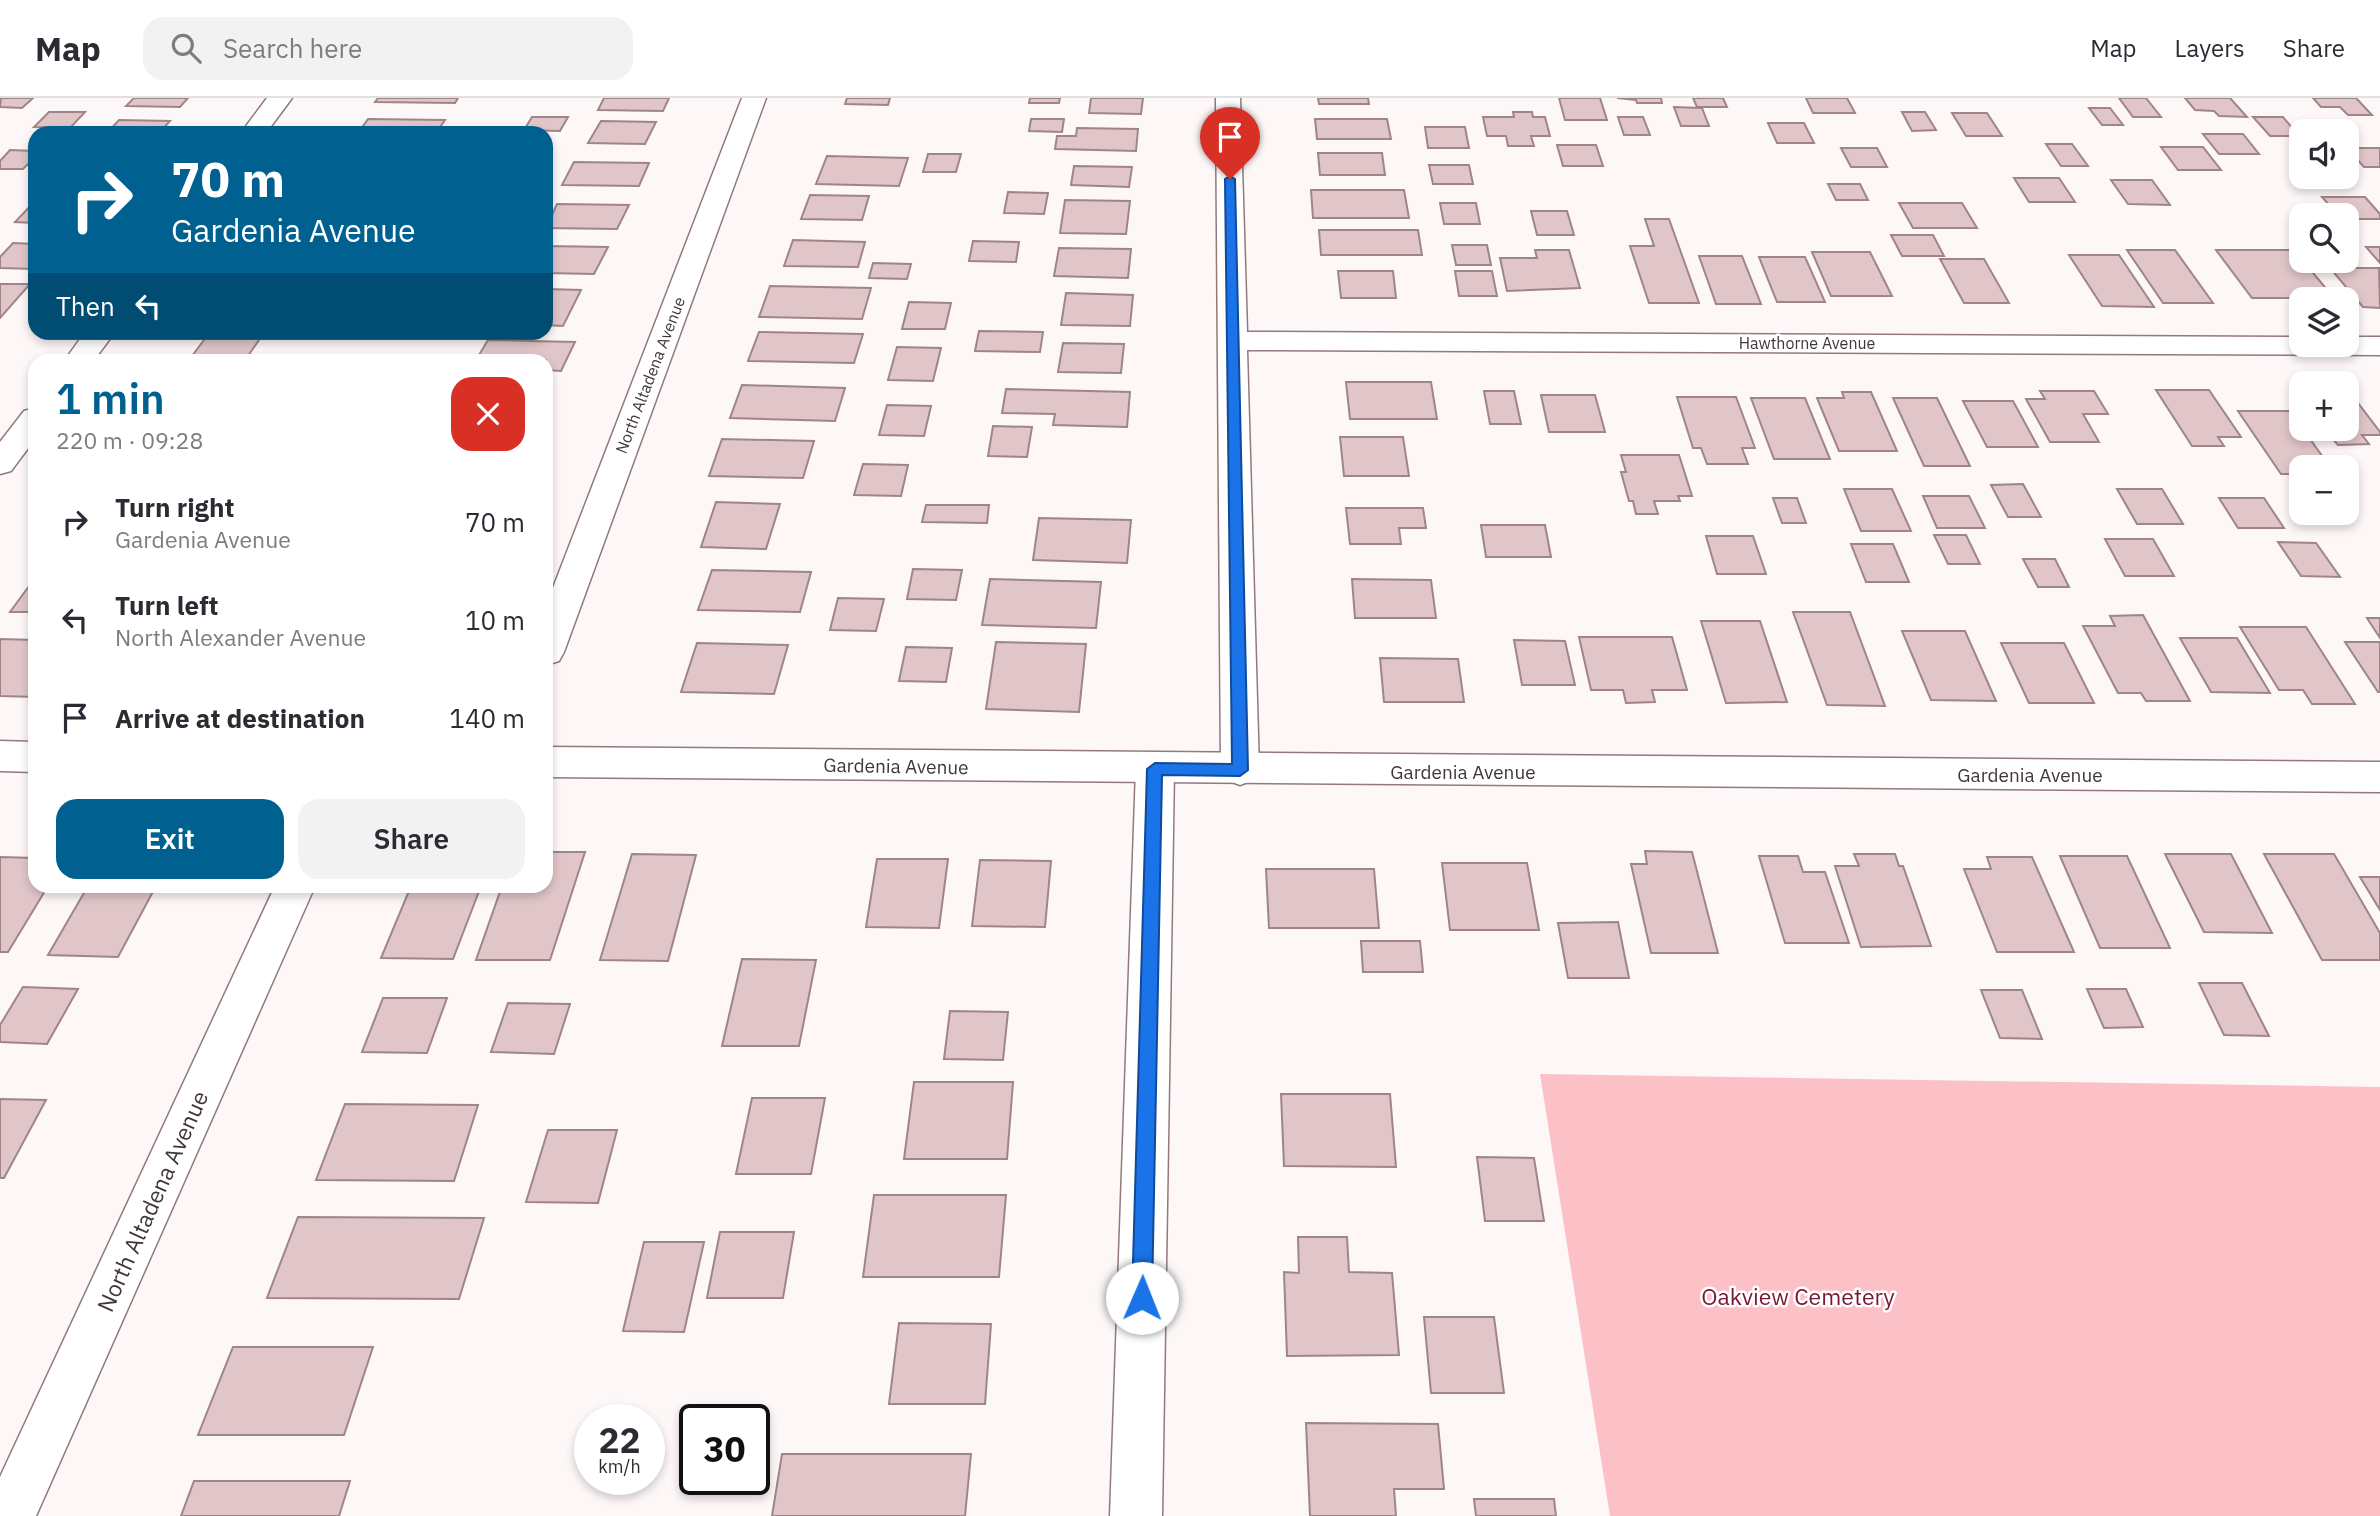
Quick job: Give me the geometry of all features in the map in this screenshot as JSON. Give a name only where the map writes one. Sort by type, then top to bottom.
[{"type":"street","points":[[258,126],[280,98]]},
{"type":"street","name":"North Altadena Avenue","points":[[553,633],[754,98]]},
{"type":"street","points":[[1228,98],[1240,770]]},
{"type":"street","points":[[84,354],[95,340]]},
{"type":"street","name":"Hawthorne Avenue","points":[[1234,341],[2380,346]]},
{"type":"street","points":[[0,464],[28,427]]},
{"type":"street","points":[[0,757],[28,757]]},
{"type":"street","name":"Gardenia Avenue","points":[[553,762],[1240,770],[2380,777]]},
{"type":"street","points":[[1136,1516],[1155,769]]},
{"type":"street","name":"North Altadena Avenue","points":[[9,1516],[292,893]]},
{"type":"green space","name":"Oakview Cemetery","points":[[1540,1074],[2380,1087],[2380,1516],[1610,1516]]},
{"type":"building","points":[[1,98],[33,98],[22,108],[0,107]]},
{"type":"building","points":[[134,98],[188,98],[180,107],[126,106]]},
{"type":"building","points":[[378,98],[458,98],[455,103],[375,102]]},
{"type":"building","points":[[604,98],[669,98],[663,111],[598,110]]},
{"type":"building","points":[[847,98],[890,98],[888,105],[845,104]]},
{"type":"building","points":[[1030,98],[1060,98],[1059,103],[1029,103]]},
{"type":"building","points":[[1091,98],[1143,98],[1141,114],[1089,113]]},
{"type":"building","points":[[1318,98],[1368,98],[1369,104],[1319,104]]},
{"type":"building","points":[[1559,98],[1600,98],[1607,120],[1565,120]]},
{"type":"building","points":[[1617,98],[1661,98],[1662,103],[1637,103],[1636,100]]},
{"type":"building","points":[[1693,98],[1723,98],[1727,107],[1697,107]]},
{"type":"building","points":[[1806,98],[1847,98],[1855,113],[1813,113]]},
{"type":"building","points":[[2119,98],[2146,98],[2161,117],[2133,117]]},
{"type":"building","points":[[2185,98],[2230,98],[2247,117],[2219,116],[2214,111],[2195,110]]},
{"type":"building","points":[[2313,98],[2356,98],[2372,115],[2348,115],[2340,107],[2321,107]]},
{"type":"building","points":[[1674,107],[1702,108],[1709,126],[1681,126]]},
{"type":"building","points":[[2089,108],[2110,108],[2123,125],[2102,125]]},
{"type":"building","points":[[49,112],[85,112],[72,126],[35,126]]},
{"type":"building","points":[[1513,112],[1532,112],[1533,117],[1545,117],[1550,136],[1531,136],[1534,146],[1508,146],[1506,136],[1487,136],[1483,117],[1514,117]]},
{"type":"building","points":[[1902,112],[1925,112],[1936,130],[1912,131]]},
{"type":"building","points":[[1952,113],[1987,113],[2002,136],[1966,136]]},
{"type":"building","points":[[532,117],[568,117],[560,131],[553,131],[553,126],[526,126]]},
{"type":"building","points":[[1618,117],[1643,117],[1650,135],[1624,135]]},
{"type":"building","points":[[2253,117],[2283,117],[2289,124],[2289,136],[2270,136]]},
{"type":"building","points":[[368,119],[445,120],[441,126],[363,126]]},
{"type":"building","points":[[1031,119],[1064,119],[1062,132],[1029,131]]},
{"type":"building","points":[[1315,119],[1387,119],[1391,139],[1317,139]]},
{"type":"building","points":[[119,120],[170,121],[165,126],[113,126]]},
{"type":"building","points":[[601,121],[656,122],[645,144],[588,143]]},
{"type":"building","points":[[1768,123],[1804,123],[1814,143],[1777,143]]},
{"type":"building","points":[[1425,127],[1465,127],[1469,148],[1428,148]]},
{"type":"building","points":[[1077,128],[1138,129],[1136,151],[1055,149],[1057,136],[1076,136]]},
{"type":"building","points":[[2203,134],[2243,134],[2259,154],[2219,154]]},
{"type":"building","points":[[2046,144],[2072,144],[2088,166],[2061,166]]},
{"type":"building","points":[[1557,145],[1596,145],[1603,166],[1563,166]]},
{"type":"building","points":[[2161,147],[2203,147],[2221,170],[2178,170]]},
{"type":"building","points":[[1841,148],[1877,148],[1887,167],[1851,167]]},
{"type":"building","points":[[2359,148],[2380,148],[2380,167],[2364,167],[2359,161]]},
{"type":"building","points":[[10,150],[28,151],[28,164],[23,169],[0,169],[0,161]]},
{"type":"building","points":[[1318,153],[1382,153],[1385,175],[1320,175]]},
{"type":"building","points":[[928,154],[961,154],[956,172],[923,172]]},
{"type":"building","points":[[827,156],[908,158],[899,186],[816,184]]},
{"type":"building","points":[[574,162],[649,163],[639,186],[562,185]]},
{"type":"building","points":[[1429,165],[1469,165],[1473,184],[1433,184]]},
{"type":"building","points":[[1074,166],[1132,167],[1129,187],[1071,185]]},
{"type":"building","points":[[2014,178],[2059,178],[2075,202],[2029,202]]},
{"type":"building","points":[[2111,180],[2152,180],[2170,205],[2128,204]]},
{"type":"building","points":[[1828,184],[1860,184],[1868,200],[1836,200]]},
{"type":"building","points":[[1311,190],[1404,190],[1409,218],[1313,218]]},
{"type":"building","points":[[1008,192],[1048,193],[1044,214],[1004,213]]},
{"type":"building","points":[[810,195],[869,196],[862,220],[801,219]]},
{"type":"building","points":[[2322,197],[2365,197],[2380,214],[2380,219],[2359,219],[2359,203],[2327,203]]},
{"type":"building","points":[[1065,200],[1130,201],[1126,234],[1060,233]]},
{"type":"building","points":[[1440,203],[1476,203],[1480,224],[1444,224]]},
{"type":"building","points":[[1899,203],[1962,203],[1977,228],[1913,228]]},
{"type":"building","points":[[557,204],[629,205],[617,229],[553,228],[553,213]]},
{"type":"building","points":[[28,208],[28,223],[15,222]]},
{"type":"building","points":[[1531,211],[1567,211],[1574,235],[1537,235]]},
{"type":"building","points":[[1645,219],[1669,219],[1699,303],[1649,303],[1630,246],[1654,246]]},
{"type":"building","points":[[1319,230],[1418,230],[1422,255],[1321,255]]},
{"type":"building","points":[[1891,235],[1933,235],[1944,256],[1902,256]]},
{"type":"building","points":[[793,240],[865,242],[858,267],[784,266]]},
{"type":"building","points":[[973,241],[1019,242],[1016,262],[969,261]]},
{"type":"building","points":[[13,243],[28,244],[28,269],[0,268],[0,257]]},
{"type":"building","points":[[1452,245],[1487,245],[1491,265],[1456,265]]},
{"type":"building","points":[[553,246],[608,247],[594,274],[553,273]]},
{"type":"building","points":[[2366,247],[2380,247],[2380,263]]},
{"type":"building","points":[[1059,248],[1131,249],[1128,278],[1054,276]]},
{"type":"building","points":[[1535,250],[1569,250],[1580,288],[1507,291],[1500,258],[1537,258]]},
{"type":"building","points":[[2127,250],[2175,250],[2213,303],[2163,303]]},
{"type":"building","points":[[2216,250],[2289,250],[2289,273],[2313,273],[2325,287],[2289,287],[2289,298],[2252,298]]},
{"type":"building","points":[[1812,252],[1870,252],[1892,296],[1831,296]]},
{"type":"building","points":[[2069,255],[2119,255],[2154,307],[2102,306]]},
{"type":"building","points":[[1699,256],[1742,256],[1761,304],[1716,304]]},
{"type":"building","points":[[1759,257],[1805,257],[1825,302],[1777,302]]},
{"type":"building","points":[[1940,259],[1984,259],[2009,303],[1964,303]]},
{"type":"building","points":[[873,263],[911,264],[907,279],[869,278]]},
{"type":"building","points":[[2359,268],[2379,268],[2380,308],[2363,307],[2359,302],[2359,287],[2346,287],[2334,273],[2359,273]]},
{"type":"building","points":[[1338,271],[1393,271],[1396,298],[1341,298]]},
{"type":"building","points":[[1455,271],[1492,271],[1497,296],[1459,296]]},
{"type":"building","points":[[0,284],[28,284],[28,286],[0,318]]},
{"type":"building","points":[[770,286],[871,288],[862,319],[759,317]]},
{"type":"building","points":[[553,289],[581,290],[563,326],[553,325]]},
{"type":"building","points":[[1066,293],[1133,295],[1130,326],[1061,325]]},
{"type":"building","points":[[909,302],[951,303],[945,329],[902,329]]},
{"type":"building","points":[[979,331],[1043,332],[1040,352],[975,351]]},
{"type":"building","points":[[759,332],[863,334],[854,363],[748,361]]},
{"type":"building","points":[[204,340],[259,340],[249,354],[194,354]]},
{"type":"building","points":[[488,340],[575,342],[561,371],[553,370],[553,354],[480,354]]},
{"type":"building","points":[[1063,343],[1124,344],[1121,373],[1058,372]]},
{"type":"building","points":[[897,347],[941,348],[933,381],[888,380]]},
{"type":"building","points":[[1346,382],[1431,382],[1437,419],[1350,419]]},
{"type":"building","points":[[742,385],[845,388],[835,421],[730,418]]},
{"type":"building","points":[[1006,389],[1130,392],[1127,427],[1053,425],[1055,414],[1002,413]]},
{"type":"building","points":[[2156,390],[2209,390],[2241,437],[2218,437],[2224,446],[2192,446]]},
{"type":"building","points":[[1484,391],[1514,391],[1521,424],[1490,424]]},
{"type":"building","points":[[2040,391],[2094,391],[2108,414],[2083,414],[2099,442],[2050,442],[2026,399],[2045,399]]},
{"type":"building","points":[[1842,392],[1871,392],[1897,451],[1839,451],[1817,398],[1844,398]]},
{"type":"building","points":[[1541,395],[1595,395],[1605,432],[1549,432]]},
{"type":"building","points":[[1677,397],[1736,397],[1755,448],[1742,448],[1748,464],[1707,464],[1701,448],[1693,448]]},
{"type":"building","points":[[1751,398],[1805,398],[1830,459],[1774,459]]},
{"type":"building","points":[[1893,398],[1937,398],[1970,466],[1924,466]]},
{"type":"building","points":[[1963,401],[2013,401],[2038,447],[1987,447]]},
{"type":"building","points":[[2359,404],[2380,435],[2362,435],[2369,444],[2338,445],[2334,441],[2359,441]]},
{"type":"building","points":[[887,405],[931,406],[924,436],[879,435]]},
{"type":"building","points":[[2238,411],[2289,411],[2289,441],[2311,441],[2321,455],[2289,455],[2289,474],[2281,474]]},
{"type":"building","points":[[993,426],[1032,427],[1027,457],[988,456]]},
{"type":"building","points":[[1340,437],[1403,437],[1409,476],[1344,476]]},
{"type":"building","points":[[722,439],[814,441],[803,478],[709,476]]},
{"type":"building","points":[[1621,455],[1679,455],[1692,496],[1678,496],[1680,501],[1654,501],[1658,514],[1636,514],[1633,501],[1629,501],[1621,472],[1626,472]]},
{"type":"building","points":[[863,464],[908,465],[901,496],[854,495]]},
{"type":"building","points":[[2023,484],[2041,517],[2008,517],[1991,485]]},
{"type":"building","points":[[1844,489],[1892,489],[1911,531],[1861,531]]},
{"type":"building","points":[[2117,489],[2162,489],[2183,524],[2137,524]]},
{"type":"building","points":[[1923,496],[1969,496],[1985,528],[1937,528]]},
{"type":"building","points":[[1773,498],[1797,498],[1806,523],[1782,523]]},
{"type":"building","points":[[2219,498],[2264,498],[2284,528],[2238,528]]},
{"type":"building","points":[[716,502],[780,504],[766,549],[701,547]]},
{"type":"building","points":[[926,505],[989,505],[987,523],[922,522]]},
{"type":"building","points":[[1346,508],[1423,508],[1426,528],[1399,528],[1401,544],[1350,544]]},
{"type":"building","points":[[1039,518],[1131,520],[1127,563],[1033,560]]},
{"type":"building","points":[[1481,525],[1545,525],[1551,557],[1486,557]]},
{"type":"building","points":[[1934,535],[1966,535],[1980,564],[1948,564]]},
{"type":"building","points":[[1706,536],[1753,536],[1766,574],[1717,574]]},
{"type":"building","points":[[2105,539],[2153,539],[2174,576],[2125,576]]},
{"type":"building","points":[[2278,542],[2316,543],[2340,577],[2301,576]]},
{"type":"building","points":[[1851,544],[1893,544],[1909,582],[1866,582]]},
{"type":"building","points":[[2023,559],[2055,559],[2069,587],[2038,587]]},
{"type":"building","points":[[913,569],[962,570],[956,600],[907,599]]},
{"type":"building","points":[[712,570],[811,572],[800,612],[698,610]]},
{"type":"building","points":[[990,579],[1101,582],[1096,628],[982,625]]},
{"type":"building","points":[[1352,579],[1431,580],[1436,618],[1355,618]]},
{"type":"building","points":[[28,588],[28,612],[10,612]]},
{"type":"building","points":[[838,598],[884,599],[876,631],[830,630]]},
{"type":"building","points":[[1793,612],[1850,612],[1885,706],[1827,705]]},
{"type":"building","points":[[2143,615],[2190,701],[2146,701],[2141,693],[2118,693],[2083,626],[2115,626],[2110,616]]},
{"type":"building","points":[[2367,618],[2380,618],[2380,638]]},
{"type":"building","points":[[1701,621],[1760,621],[1787,702],[1726,703]]},
{"type":"building","points":[[2240,627],[2306,627],[2355,704],[2312,704],[2303,690],[2279,690]]},
{"type":"building","points":[[1902,631],[1965,631],[1996,701],[1931,700]]},
{"type":"building","points":[[1579,637],[1672,637],[1687,690],[1652,690],[1655,702],[1626,703],[1623,690],[1591,690]]},
{"type":"building","points":[[2180,638],[2237,638],[2270,693],[2211,692]]},
{"type":"building","points":[[0,639],[28,640],[28,697],[0,696]]},
{"type":"building","points":[[1514,640],[1565,641],[1575,685],[1522,685]]},
{"type":"building","points":[[996,642],[1086,644],[1079,712],[986,709]]},
{"type":"building","points":[[2345,642],[2380,642],[2380,692],[2378,692]]},
{"type":"building","points":[[697,643],[788,645],[774,694],[681,692]]},
{"type":"building","points":[[2001,643],[2064,643],[2094,703],[2029,703]]},
{"type":"building","points":[[906,647],[952,648],[946,682],[899,681]]},
{"type":"building","points":[[1380,658],[1458,659],[1464,702],[1384,702]]},
{"type":"building","points":[[1645,851],[1692,852],[1718,953],[1651,953],[1631,864],[1647,864]]},
{"type":"building","points":[[553,852],[585,852],[550,960],[476,960],[500,893],[553,893]]},
{"type":"building","points":[[632,854],[696,855],[668,961],[600,960]]},
{"type":"building","points":[[1854,854],[1895,854],[1899,866],[1903,866],[1931,946],[1861,947],[1835,866],[1859,866]]},
{"type":"building","points":[[2165,854],[2231,854],[2272,933],[2204,932]]},
{"type":"building","points":[[2264,854],[2334,854],[2380,933],[2380,960],[2322,960]]},
{"type":"building","points":[[1759,856],[1798,856],[1803,872],[1825,872],[1849,943],[1785,943]]},
{"type":"building","points":[[2060,856],[2127,856],[2170,948],[2100,948]]},
{"type":"building","points":[[0,857],[28,858],[28,893],[44,893],[8,952],[0,952]]},
{"type":"building","points":[[1987,857],[2032,857],[2074,952],[1997,952],[1964,869],[1991,869]]},
{"type":"building","points":[[877,859],[948,859],[939,928],[866,927]]},
{"type":"building","points":[[980,860],[1051,861],[1045,927],[972,926]]},
{"type":"building","points":[[1442,863],[1527,863],[1539,930],[1450,930]]},
{"type":"building","points":[[1266,869],[1374,869],[1379,928],[1269,928]]},
{"type":"building","points":[[2360,877],[2380,877],[2380,910]]},
{"type":"building","points":[[84,893],[152,893],[118,957],[48,955]]},
{"type":"building","points":[[408,893],[478,893],[453,959],[381,958]]},
{"type":"building","points":[[1618,922],[1629,978],[1568,978],[1558,923]]},
{"type":"building","points":[[1361,941],[1420,941],[1423,972],[1363,972]]},
{"type":"building","points":[[742,959],[816,960],[799,1046],[722,1046]]},
{"type":"building","points":[[2199,983],[2242,983],[2269,1036],[2224,1035]]},
{"type":"building","points":[[23,987],[78,989],[47,1044],[0,1042],[0,1025]]},
{"type":"building","points":[[2087,989],[2126,989],[2143,1027],[2104,1028]]},
{"type":"building","points":[[1981,990],[2022,990],[2042,1039],[2000,1038]]},
{"type":"building","points":[[383,998],[447,998],[427,1053],[362,1052]]},
{"type":"building","points":[[508,1003],[570,1004],[554,1054],[491,1052]]},
{"type":"building","points":[[950,1011],[1008,1012],[1003,1060],[944,1059]]},
{"type":"building","points":[[914,1082],[1013,1082],[1007,1159],[904,1159]]},
{"type":"building","points":[[1281,1094],[1390,1094],[1396,1167],[1284,1166]]},
{"type":"building","points":[[752,1098],[825,1098],[811,1174],[736,1174]]},
{"type":"building","points":[[0,1099],[46,1100],[4,1178],[0,1178]]},
{"type":"building","points":[[345,1104],[478,1105],[454,1181],[316,1180]]},
{"type":"building","points":[[548,1130],[617,1130],[598,1203],[526,1202]]},
{"type":"building","points":[[1477,1157],[1534,1158],[1544,1221],[1485,1221]]},
{"type":"building","points":[[874,1195],[1006,1195],[999,1277],[863,1277]]},
{"type":"building","points":[[298,1217],[484,1218],[459,1299],[267,1298]]},
{"type":"building","points":[[720,1232],[794,1232],[783,1298],[707,1298]]},
{"type":"building","points":[[1298,1237],[1347,1237],[1349,1272],[1392,1273],[1399,1355],[1287,1356],[1284,1272],[1299,1273]]},
{"type":"building","points":[[644,1242],[704,1242],[684,1332],[623,1331]]},
{"type":"building","points":[[1424,1317],[1494,1317],[1504,1393],[1431,1393]]},
{"type":"building","points":[[899,1323],[991,1324],[985,1404],[889,1404]]},
{"type":"building","points":[[233,1347],[373,1347],[344,1435],[198,1435]]},
{"type":"building","points":[[1306,1423],[1438,1424],[1444,1489],[1394,1489],[1396,1516],[1310,1516]]},
{"type":"building","points":[[782,1454],[971,1454],[965,1516],[772,1516]]},
{"type":"building","points":[[194,1481],[350,1481],[339,1516],[181,1516]]},
{"type":"building","points":[[1474,1499],[1554,1499],[1556,1516],[1476,1516]]},
{"type":"route","points":[[1142,1298],[1155,769],[1240,770],[1230,179]]}]
